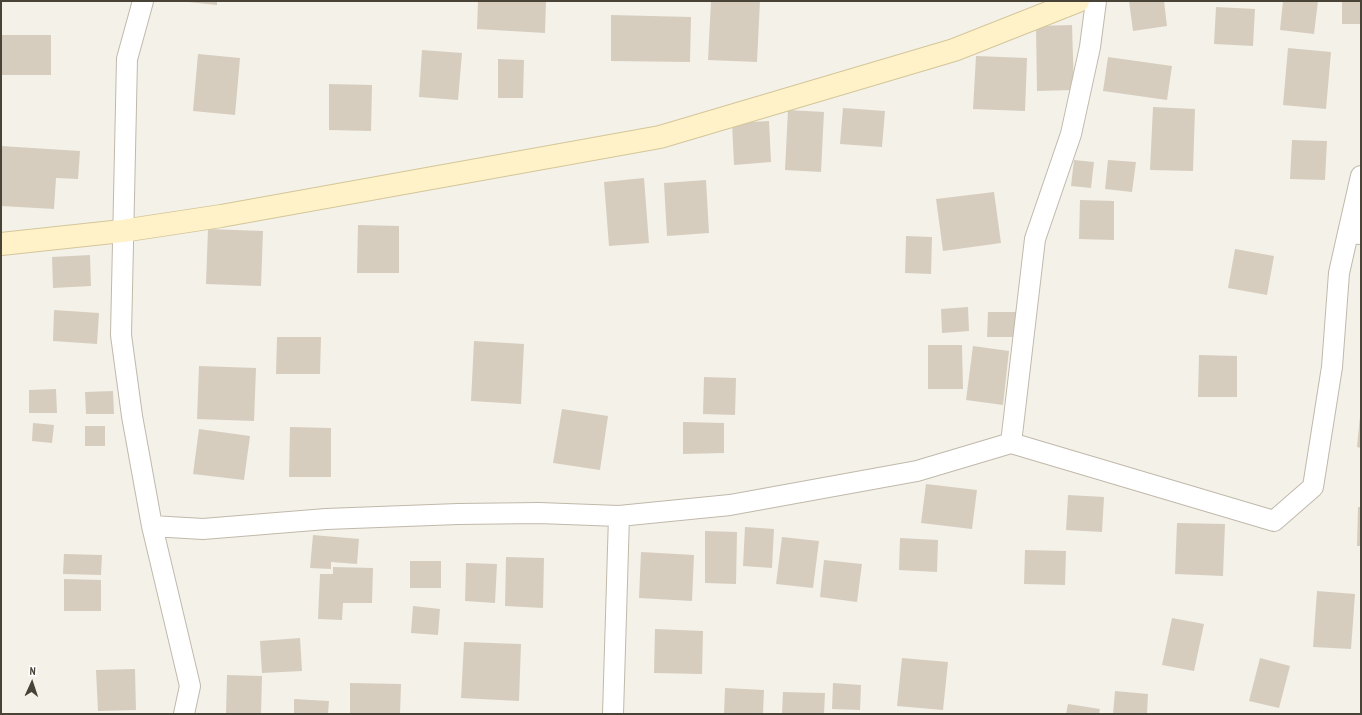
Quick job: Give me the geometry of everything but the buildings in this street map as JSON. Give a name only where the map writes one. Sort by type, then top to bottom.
[{"type":"main road","points":[[1,244],[122,230],[221,216],[660,137],[954,50],[1078,1]]},
{"type":"street","points":[[144,1],[127,59],[122,230],[121,335],[132,416],[152,526],[190,686],[184,714]]},
{"type":"street","points":[[1011,443],[1035,239],[1071,134],[1090,47],[1096,1]]},
{"type":"street","points":[[152,526],[203,529],[326,519],[458,514],[539,513],[619,516],[730,505],[917,471],[1011,443],[1274,522],[1313,487],[1332,367],[1339,273],[1355,233],[1361,176]]},
{"type":"street","points":[[613,714],[619,516]]}]
